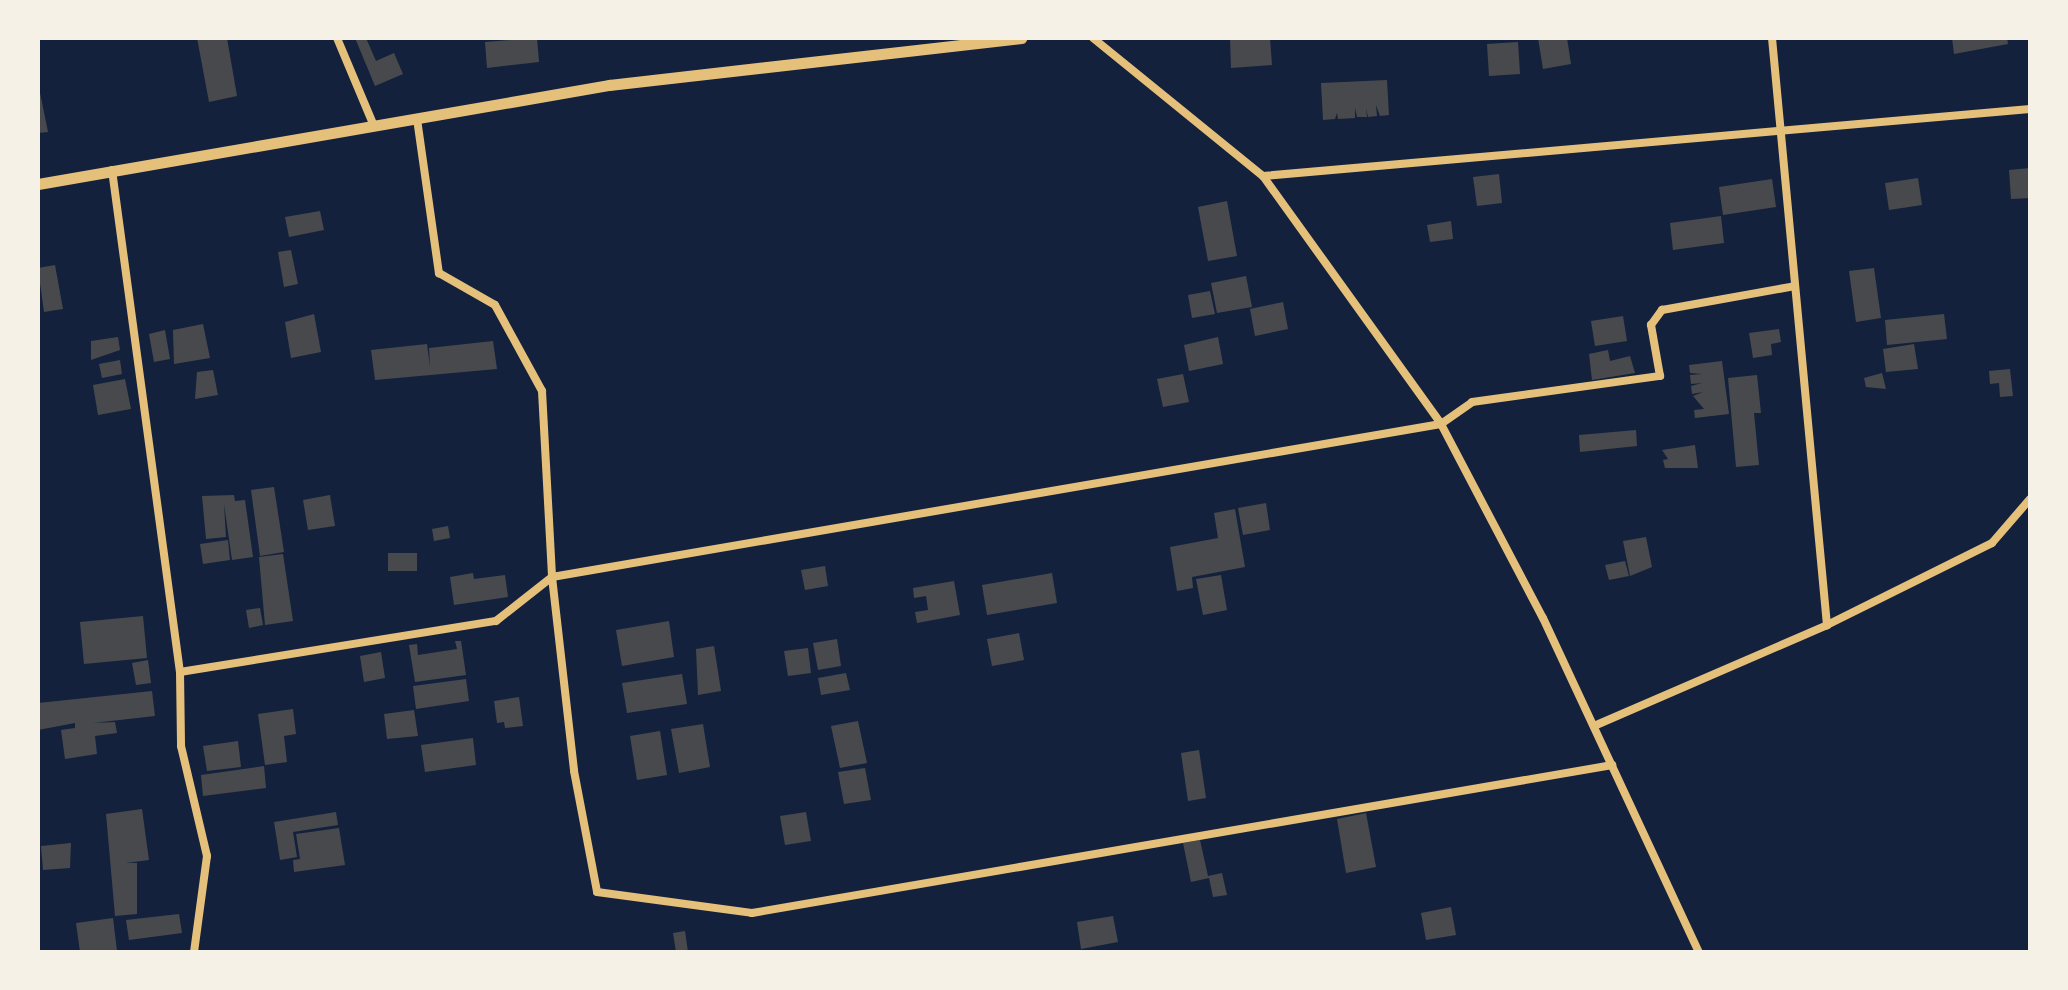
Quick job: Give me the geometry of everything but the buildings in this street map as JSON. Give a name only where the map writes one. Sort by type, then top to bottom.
[{"type":"street","points":[[337,38],[374,126]]},
{"type":"street","points":[[38,184],[609,85],[1021,38]]},
{"type":"street","points":[[1093,38],[1263,176],[1441,424],[1594,726],[1699,952]]},
{"type":"street","points":[[1772,38],[1827,625]]},
{"type":"street","points":[[1263,176],[2030,109]]},
{"type":"street","points":[[417,119],[439,273],[495,305],[542,391],[552,577],[574,771],[597,892],[752,913],[1612,765]]},
{"type":"street","points":[[112,170],[180,672],[181,746],[207,856],[194,952]]},
{"type":"street","points":[[180,672],[496,621],[552,577],[1441,424],[1472,402],[1660,376],[1651,325],[1662,310],[1795,286]]},
{"type":"street","points":[[1594,726],[1827,625],[1992,543],[2030,499]]}]
